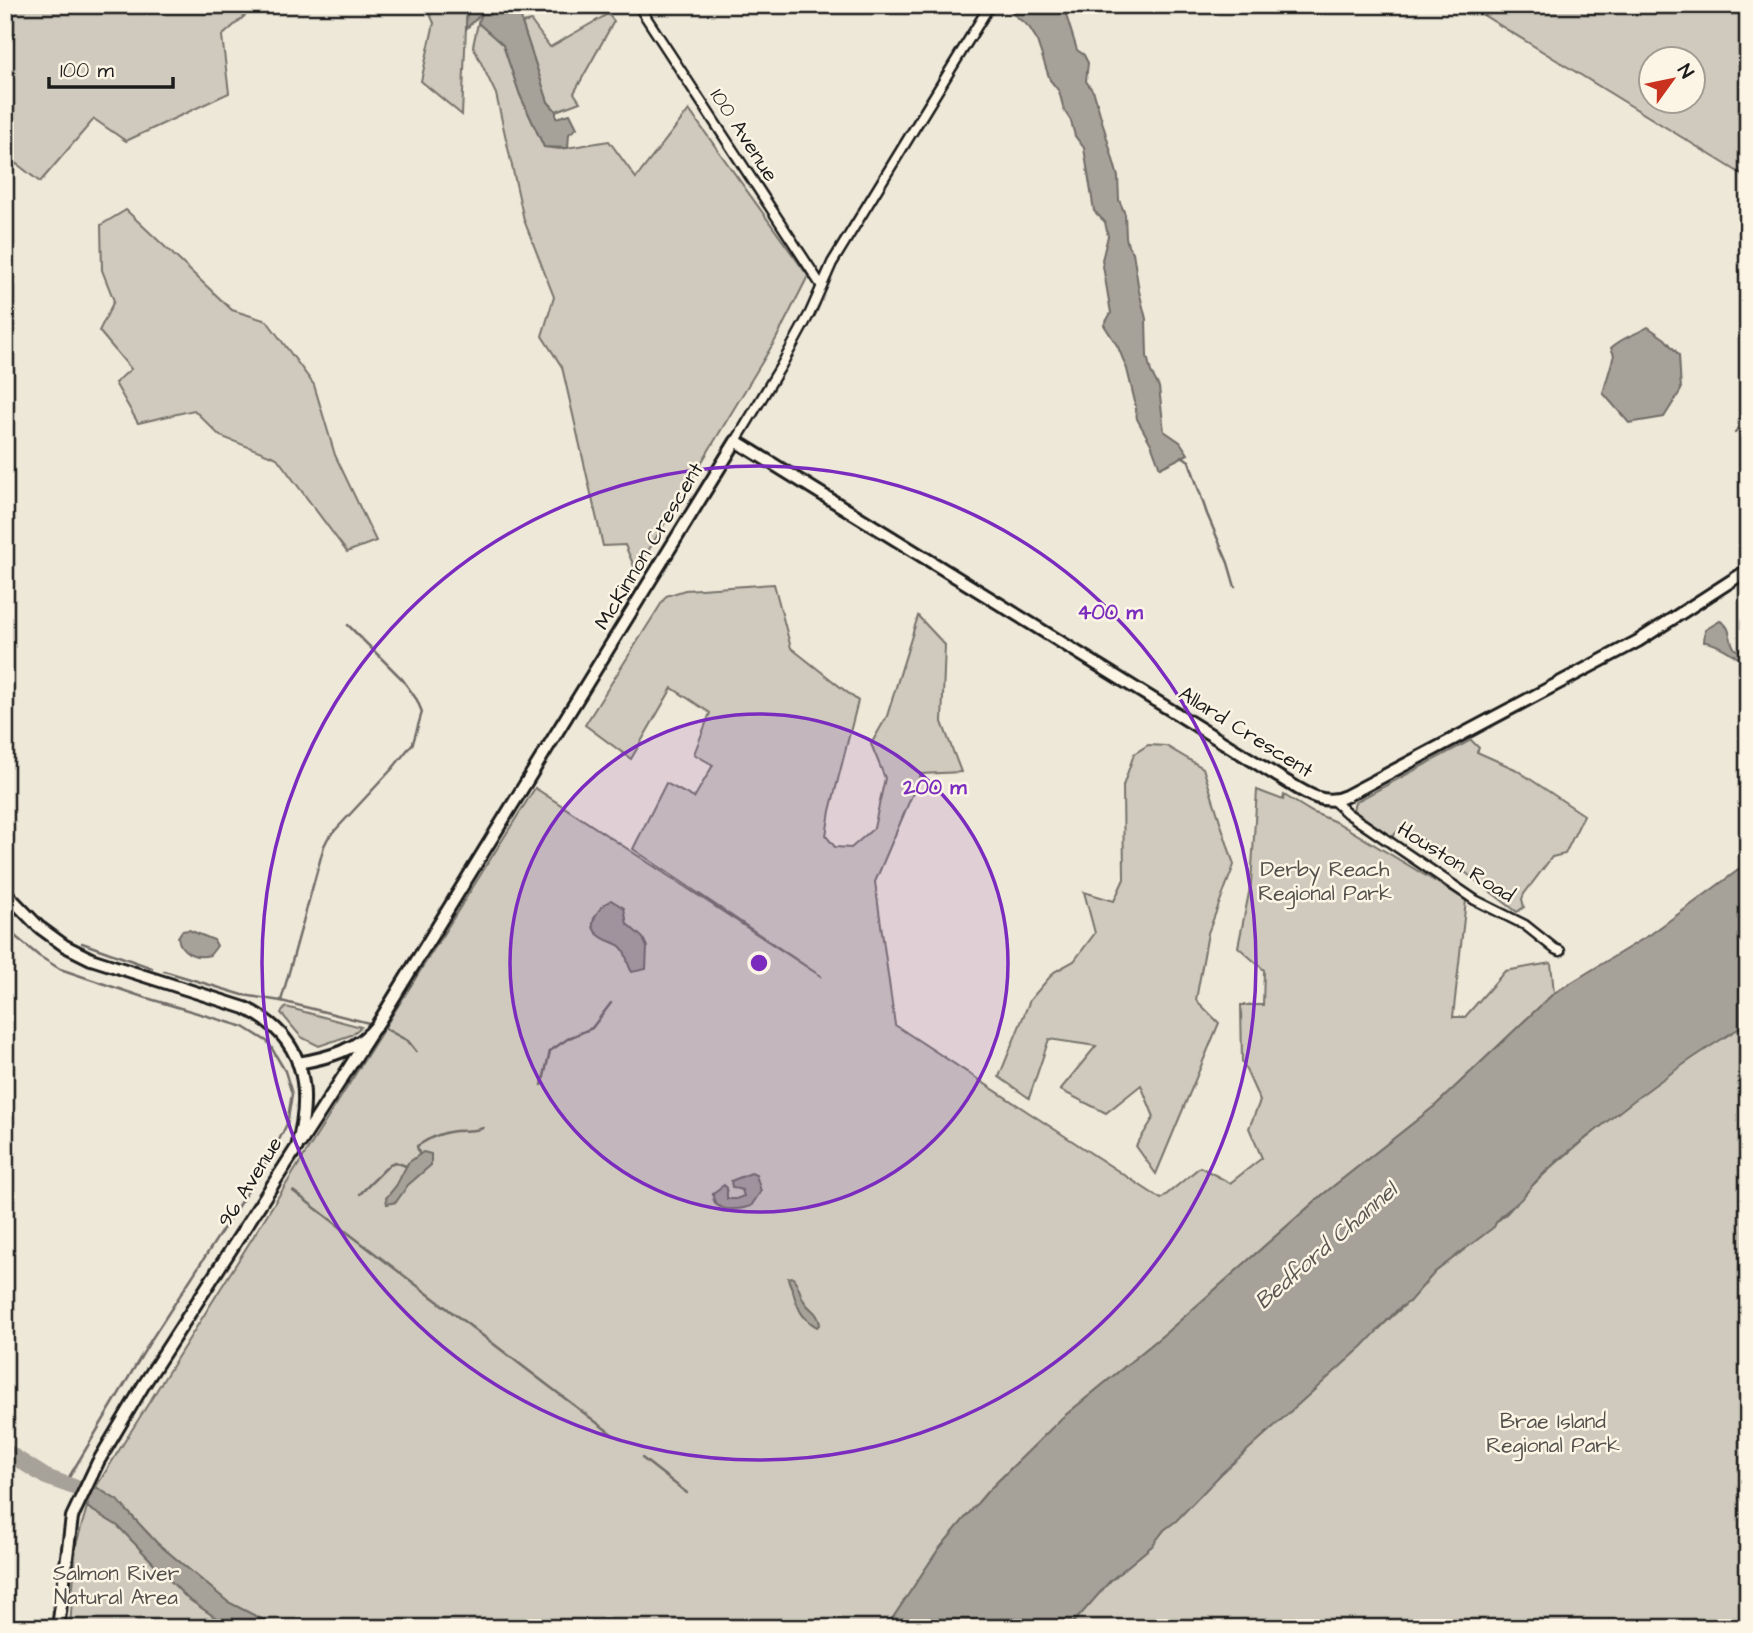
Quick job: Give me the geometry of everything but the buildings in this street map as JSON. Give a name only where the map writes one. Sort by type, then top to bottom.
[{"type":"street","name":"100 Avenue","points":[[638,5],[821,285]]},
{"type":"street","name":"McKinnon Crescent","points":[[298,1063],[339,1053],[373,1029],[544,756],[781,366],[810,313],[832,263],[990,5]]},
{"type":"street","name":"Allard Crescent","points":[[736,440],[1279,777],[1314,797],[1334,801]]},
{"type":"street","points":[[1334,801],[1637,641],[1748,570]]},
{"type":"street","name":"Houston Road","points":[[1334,801],[1475,900],[1525,925],[1560,951]]},
{"type":"street","name":"96 Avenue","points":[[5,892],[39,927],[65,946],[91,959],[254,1012],[281,1036],[298,1063],[306,1104],[297,1147],[97,1462],[75,1509],[67,1546],[58,1628]]},
{"type":"street","points":[[297,1147],[373,1029]]},
{"type":"green space","points":[[5,5],[257,5],[222,36],[229,93],[126,141],[94,119],[40,182],[17,164],[5,172]]},
{"type":"green space","points":[[426,5],[467,5],[462,115],[421,81],[434,23]]},
{"type":"green space","points":[[1467,5],[1748,5],[1748,178],[1647,116],[1708,116],[1708,46],[1638,46],[1638,110]]},
{"type":"green space","points":[[608,14],[614,21],[574,93],[580,102],[556,111],[548,102],[522,23],[531,21],[550,47]]},
{"type":"green space","points":[[478,23],[503,45],[520,95],[544,147],[560,149],[609,141],[636,178],[689,110],[808,276],[776,339],[636,571],[625,545],[603,546],[562,367],[542,336],[554,297],[524,220],[496,94],[473,46]]},
{"type":"green space","points":[[126,210],[232,310],[267,321],[314,385],[335,455],[376,541],[347,552],[277,458],[220,436],[194,410],[138,423],[115,383],[131,369],[99,331],[114,301],[102,270],[101,225]]},
{"type":"green space","name":"Derby Reach Regional Park","points":[[774,584],[791,648],[858,701],[826,836],[835,847],[851,848],[874,828],[885,778],[871,744],[887,716],[918,616],[945,645],[942,722],[961,772],[921,774],[875,882],[895,1025],[1161,1199],[1200,1167],[1230,1183],[1262,1158],[1249,1128],[1260,1101],[1242,1061],[1241,1005],[1263,1005],[1264,970],[1238,947],[1251,883],[1257,790],[1283,800],[1284,795],[1312,812],[1338,823],[1466,900],[1453,1017],[1465,1017],[1505,971],[1551,963],[1554,993],[1436,1105],[1321,1196],[1167,1332],[1062,1418],[987,1492],[938,1550],[886,1628],[279,1628],[228,1602],[157,1543],[118,1501],[96,1487],[535,788],[822,977],[633,849],[666,783],[694,798],[713,765],[694,754],[710,713],[672,688],[631,759],[585,725],[666,596],[685,590]]},
{"type":"green space","points":[[1471,740],[1479,748],[1477,752],[1515,769],[1584,815],[1565,854],[1552,857],[1524,894],[1524,907],[1517,912],[1419,837],[1404,829],[1392,837],[1353,810],[1355,802]]},
{"type":"green space","points":[[1148,745],[1166,746],[1203,768],[1234,865],[1208,933],[1196,1000],[1219,1023],[1156,1174],[1136,1146],[1154,1117],[1141,1085],[1106,1113],[1060,1090],[1096,1046],[1049,1039],[1029,1098],[999,1077],[1030,1000],[1054,972],[1074,961],[1095,933],[1084,892],[1114,901],[1124,879],[1123,786],[1134,754]]},
{"type":"green space","points":[[286,1007],[361,1027],[351,1035],[319,1046],[301,1037],[281,1013]]},
{"type":"green space","name":"Brae Island Regional Park","points":[[1748,1022],[1748,1628],[1068,1628],[1110,1581],[1151,1546],[1228,1467],[1409,1301],[1435,1272],[1493,1227],[1555,1164],[1658,1082]]},
{"type":"green space","name":"Salmon River Natural Area","points":[[87,1507],[118,1526],[187,1598],[231,1628],[70,1628],[76,1545]]},
{"type":"water","points":[[467,5],[487,5],[494,8],[500,5],[520,5],[522,23],[548,102],[556,111],[556,118],[570,114],[577,128],[569,134],[568,148],[544,147],[520,95],[503,45],[478,23],[483,12],[466,29]]},
{"type":"water","points":[[1006,5],[1063,5],[1077,50],[1084,55],[1088,63],[1086,81],[1094,93],[1118,177],[1126,237],[1133,252],[1146,319],[1147,356],[1159,387],[1164,431],[1180,442],[1188,454],[1160,468],[1137,419],[1127,369],[1118,347],[1104,325],[1111,313],[1102,260],[1108,236],[1105,222],[1094,211],[1084,148],[1075,136],[1059,91],[1050,80],[1036,38],[1029,27],[1006,8]]},
{"type":"water","points":[[1648,327],[1665,339],[1679,355],[1681,390],[1664,417],[1629,423],[1603,393],[1614,355],[1611,348]]},
{"type":"water","points":[[1720,621],[1727,627],[1736,650],[1745,648],[1746,651],[1741,654],[1744,662],[1719,646],[1704,642],[1705,630]]},
{"type":"water","name":"Bedford Channel","points":[[1748,863],[1748,1023],[1669,1074],[1556,1162],[1494,1227],[1435,1272],[1409,1302],[1399,1308],[1363,1346],[1221,1474],[1164,1530],[1152,1546],[1110,1581],[1069,1628],[886,1628],[938,1550],[987,1492],[1062,1418],[1167,1332],[1321,1196],[1436,1105],[1554,993],[1651,934]]},
{"type":"water","points":[[611,900],[624,908],[627,924],[643,938],[647,947],[646,969],[632,972],[621,947],[595,932],[595,917]]},
{"type":"water","points":[[189,930],[214,940],[217,946],[210,955],[194,955],[185,951],[178,937],[182,931]]},
{"type":"water","points":[[423,1152],[431,1154],[431,1165],[408,1185],[396,1202],[387,1204],[386,1198],[408,1163]]},
{"type":"water","points":[[751,1173],[756,1175],[761,1191],[751,1206],[727,1209],[717,1204],[713,1193],[724,1185],[727,1188],[727,1199],[744,1196],[742,1190],[732,1187],[731,1181]]},
{"type":"water","points":[[792,1277],[804,1301],[818,1317],[820,1324],[817,1327],[804,1317],[800,1310],[788,1278]]},
{"type":"water","points":[[96,1487],[118,1501],[157,1543],[228,1602],[279,1628],[231,1628],[187,1598],[118,1526],[87,1507]]},
{"type":"waterway","points":[[1735,433],[1748,410]]},
{"type":"waterway","points":[[1182,456],[1189,461],[1235,587]]},
{"type":"waterway","points":[[281,1001],[324,846],[328,838],[413,743],[422,712],[403,680],[348,625]]},
{"type":"waterway","points":[[5,923],[16,937],[60,969],[244,1027],[268,1042],[285,1071],[292,1094],[287,1124],[273,1152],[151,1340],[65,1484]]},
{"type":"waterway","points":[[82,943],[152,968]]},
{"type":"waterway","points":[[164,971],[243,995],[281,1001],[369,1023]]},
{"type":"waterway","points":[[542,1085],[550,1051],[569,1038],[592,1028],[611,1003]]},
{"type":"waterway","points":[[384,1028],[408,1041],[416,1051]]},
{"type":"waterway","points":[[419,1153],[417,1146],[435,1136],[483,1128]]},
{"type":"waterway","points":[[360,1194],[390,1164],[395,1162],[406,1166]]},
{"type":"waterway","points":[[293,1191],[613,1435]]},
{"type":"waterway","points":[[5,1451],[46,1477],[74,1487],[111,1507]]},
{"type":"waterway","points":[[642,1458],[687,1493]]}]
